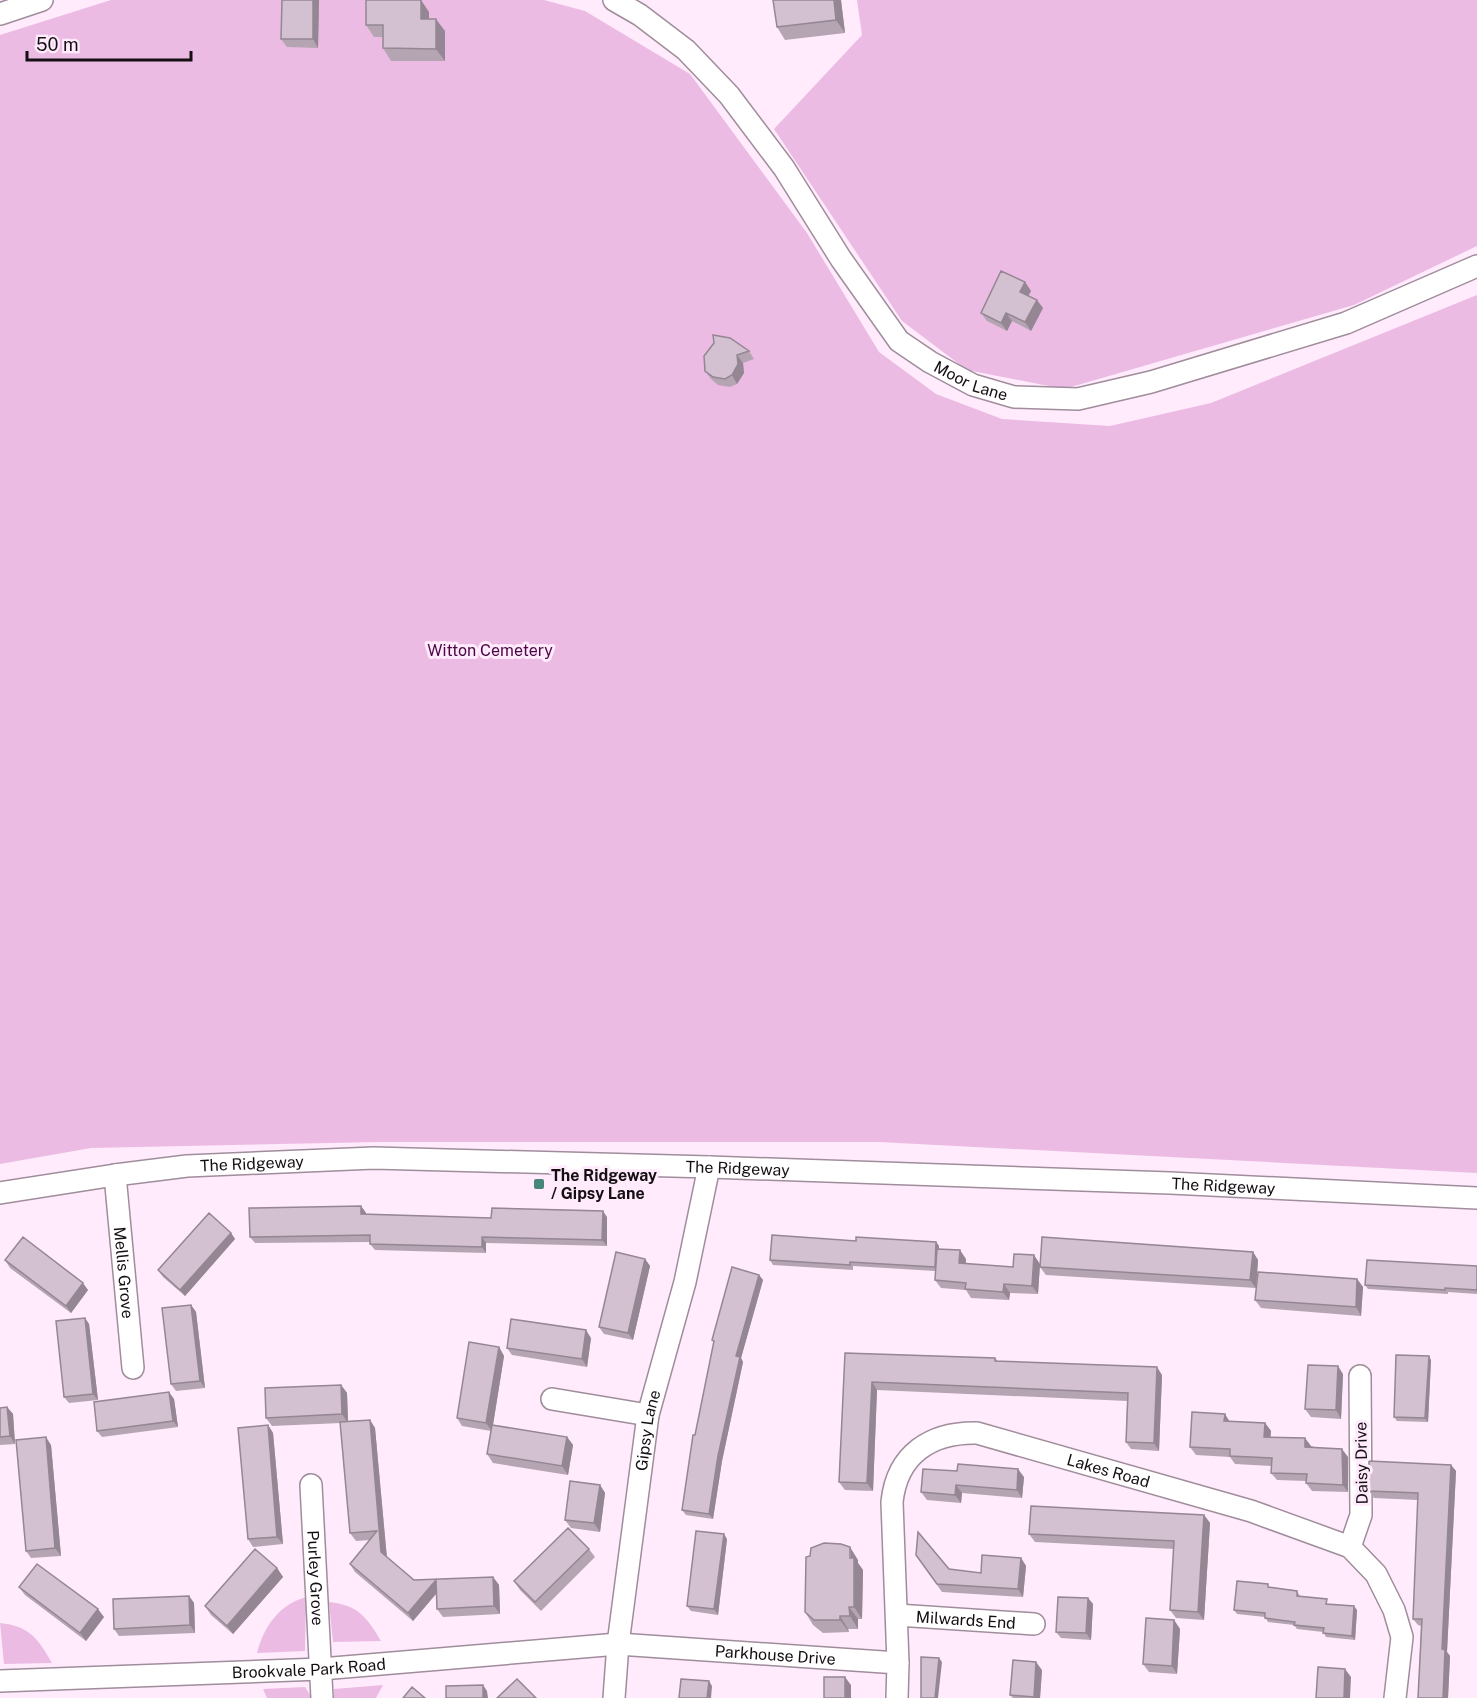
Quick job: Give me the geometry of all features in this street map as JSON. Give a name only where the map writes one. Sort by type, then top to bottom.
[{"type":"street","points":[[0,14],[42,0]]},
{"type":"street","name":"Moor Lane","points":[[614,0],[640,15],[686,50],[729,95],[784,168],[841,259],[899,341],[930,362],[973,385],[1014,397],[1078,399],[1151,382],[1346,322],[1477,266]]},
{"type":"street","name":"The Ridgeway","points":[[0,1193],[187,1166],[374,1158],[1170,1183],[1477,1198]]},
{"type":"street","name":"Gipsy Lane","points":[[614,1698],[618,1644],[648,1415],[685,1282],[710,1167]]},
{"type":"street","name":"Mellis Grove","points":[[115,1175],[133,1368]]},
{"type":"street","name":"Daisy Drive","points":[[1350,1547],[1361,1515],[1360,1376]]},
{"type":"street","points":[[552,1398],[648,1415]]},
{"type":"street","name":"Lakes Road","points":[[898,1663],[892,1502],[894,1488],[909,1459],[925,1444],[957,1433],[977,1433],[1240,1508],[1350,1547],[1376,1574],[1394,1610],[1402,1637],[1395,1698]]},
{"type":"street","name":"Purley Grove","points":[[311,1485],[322,1698]]},
{"type":"street","name":"Milwards End","points":[[897,1615],[1034,1624]]},
{"type":"street","name":"Parkhouse Drive","points":[[618,1644],[898,1663]]},
{"type":"street","name":"Brookvale Park Road","points":[[0,1681],[321,1670],[618,1644]]},
{"type":"street","points":[[897,1698],[898,1663]]},
{"type":"green space","name":"Witton Cemetery","points":[[111,0],[544,0],[585,11],[690,74],[807,233],[879,352],[936,394],[1002,419],[1110,426],[1211,403],[1477,295],[1477,1173],[879,1142],[380,1142],[91,1148],[0,1164],[0,35]]},
{"type":"green space","points":[[857,0],[1477,0],[1477,246],[1354,305],[1064,389],[967,370],[902,321],[774,129],[862,35]]},
{"type":"green space","points":[[306,1597],[305,1651],[257,1653],[268,1626],[280,1611]]},
{"type":"green space","points":[[329,1602],[355,1609],[371,1625],[381,1641],[333,1642]]},
{"type":"green space","points":[[0,1623],[26,1630],[37,1640],[52,1663],[4,1664]]},
{"type":"green space","points":[[383,1685],[376,1698],[334,1698],[334,1689]]},
{"type":"green space","points":[[305,1687],[312,1698],[267,1698],[263,1689]]},
{"type":"building","points":[[282,0],[313,0],[313,39],[281,39]]},
{"type":"building","points":[[366,0],[421,0],[421,19],[436,19],[436,49],[383,48],[383,25],[366,25]]},
{"type":"building","points":[[773,0],[834,0],[836,20],[777,27]]},
{"type":"building","points":[[1001,271],[1025,282],[1020,292],[1037,300],[1025,322],[1006,313],[1001,323],[981,313]]},
{"type":"building","points":[[713,335],[730,338],[749,351],[737,355],[738,364],[732,375],[725,379],[713,377],[705,371],[704,356],[714,343]]},
{"type":"building","points":[[361,1206],[361,1214],[491,1218],[492,1208],[603,1211],[602,1240],[482,1237],[482,1247],[370,1244],[370,1235],[250,1237],[249,1208]]},
{"type":"building","points":[[209,1213],[231,1233],[180,1290],[158,1270]]},
{"type":"building","points":[[772,1235],[856,1241],[856,1237],[936,1242],[935,1267],[770,1260]]},
{"type":"building","points":[[23,1237],[83,1283],[66,1306],[5,1260]]},
{"type":"building","points":[[1042,1237],[1253,1252],[1250,1280],[1040,1267]]},
{"type":"building","points":[[937,1249],[960,1250],[959,1263],[1013,1267],[1014,1254],[1034,1255],[1032,1286],[1004,1284],[1003,1292],[965,1289],[966,1283],[935,1280]]},
{"type":"building","points":[[616,1252],[645,1259],[628,1333],[599,1327]]},
{"type":"building","points":[[1367,1260],[1477,1266],[1477,1290],[1365,1285]]},
{"type":"building","points":[[732,1267],[759,1275],[736,1356],[740,1357],[718,1456],[709,1514],[682,1510],[693,1435],[695,1435],[714,1341],[712,1340]]},
{"type":"building","points":[[1258,1272],[1357,1279],[1356,1307],[1255,1300]]},
{"type":"building","points":[[191,1305],[200,1381],[171,1384],[162,1308]]},
{"type":"building","points":[[85,1318],[93,1394],[64,1397],[56,1321]]},
{"type":"building","points":[[511,1319],[586,1330],[582,1359],[507,1348]]},
{"type":"building","points":[[469,1342],[499,1347],[486,1423],[457,1418]]},
{"type":"building","points":[[845,1353],[1157,1367],[1154,1443],[1126,1442],[1128,1393],[872,1382],[867,1483],[839,1482]]},
{"type":"building","points":[[1396,1355],[1429,1356],[1425,1418],[1394,1417]]},
{"type":"building","points":[[1308,1365],[1338,1366],[1336,1410],[1305,1409]]},
{"type":"building","points":[[341,1385],[342,1414],[266,1418],[265,1388]]},
{"type":"building","points":[[169,1392],[173,1421],[97,1431],[94,1402]]},
{"type":"building","points":[[7,1407],[10,1436],[0,1437],[0,1408]]},
{"type":"building","points":[[1192,1412],[1225,1414],[1224,1421],[1265,1423],[1264,1437],[1305,1438],[1305,1447],[1342,1449],[1343,1485],[1306,1483],[1307,1474],[1271,1473],[1272,1458],[1230,1456],[1230,1449],[1190,1447]]},
{"type":"building","points":[[370,1420],[381,1552],[414,1580],[493,1577],[494,1606],[437,1609],[436,1580],[408,1613],[350,1564],[377,1531],[350,1533],[340,1422]]},
{"type":"building","points":[[268,1425],[277,1537],[248,1539],[238,1428]]},
{"type":"building","points":[[492,1425],[567,1437],[562,1466],[487,1454]]},
{"type":"building","points":[[46,1437],[55,1548],[26,1551],[16,1440]]},
{"type":"building","points":[[1369,1461],[1451,1465],[1442,1649],[1445,1650],[1443,1698],[1418,1698],[1422,1619],[1413,1619],[1418,1493],[1369,1491]]},
{"type":"building","points":[[958,1464],[1018,1469],[1017,1490],[956,1485],[955,1495],[921,1492],[923,1469],[957,1471]]},
{"type":"building","points":[[570,1481],[600,1485],[594,1523],[565,1520]]},
{"type":"building","points":[[1031,1506],[1204,1515],[1198,1612],[1170,1610],[1174,1541],[1029,1534]]},
{"type":"building","points":[[568,1528],[589,1549],[535,1602],[514,1581]]},
{"type":"building","points":[[696,1531],[724,1534],[714,1609],[687,1606]]},
{"type":"building","points":[[918,1532],[949,1569],[981,1573],[982,1555],[1021,1558],[1018,1589],[937,1584],[916,1555]]},
{"type":"building","points":[[824,1543],[850,1547],[850,1558],[854,1558],[854,1607],[849,1607],[850,1616],[840,1616],[840,1620],[814,1620],[805,1612],[806,1557],[810,1556],[811,1548]]},
{"type":"building","points":[[255,1549],[277,1568],[227,1626],[205,1606]]},
{"type":"building","points":[[37,1564],[98,1609],[80,1633],[19,1587]]},
{"type":"building","points":[[1237,1581],[1268,1584],[1268,1587],[1297,1591],[1297,1596],[1327,1599],[1326,1604],[1354,1606],[1352,1636],[1323,1633],[1324,1628],[1294,1625],[1295,1622],[1265,1618],[1265,1613],[1234,1610]]},
{"type":"building","points":[[189,1596],[190,1625],[114,1629],[113,1599]]},
{"type":"building","points":[[1058,1597],[1088,1598],[1086,1633],[1056,1632]]},
{"type":"building","points":[[1146,1618],[1174,1620],[1172,1666],[1143,1664]]},
{"type":"building","points":[[921,1657],[939,1658],[935,1698],[921,1698]]},
{"type":"building","points":[[1013,1660],[1036,1662],[1034,1697],[1010,1695]]},
{"type":"building","points":[[1318,1667],[1345,1669],[1344,1698],[1316,1698]]},
{"type":"building","points":[[824,1677],[845,1677],[845,1698],[824,1698]]},
{"type":"building","points":[[517,1679],[536,1698],[497,1698]]},
{"type":"building","points":[[681,1679],[709,1681],[707,1698],[679,1698]]},
{"type":"building","points":[[483,1685],[483,1698],[446,1698],[446,1686]]},
{"type":"building","points":[[412,1687],[425,1698],[403,1698]]},
{"type":"place","name":"The Ridgeway / Gipsy Lane","points":[[539,1184]]}]
